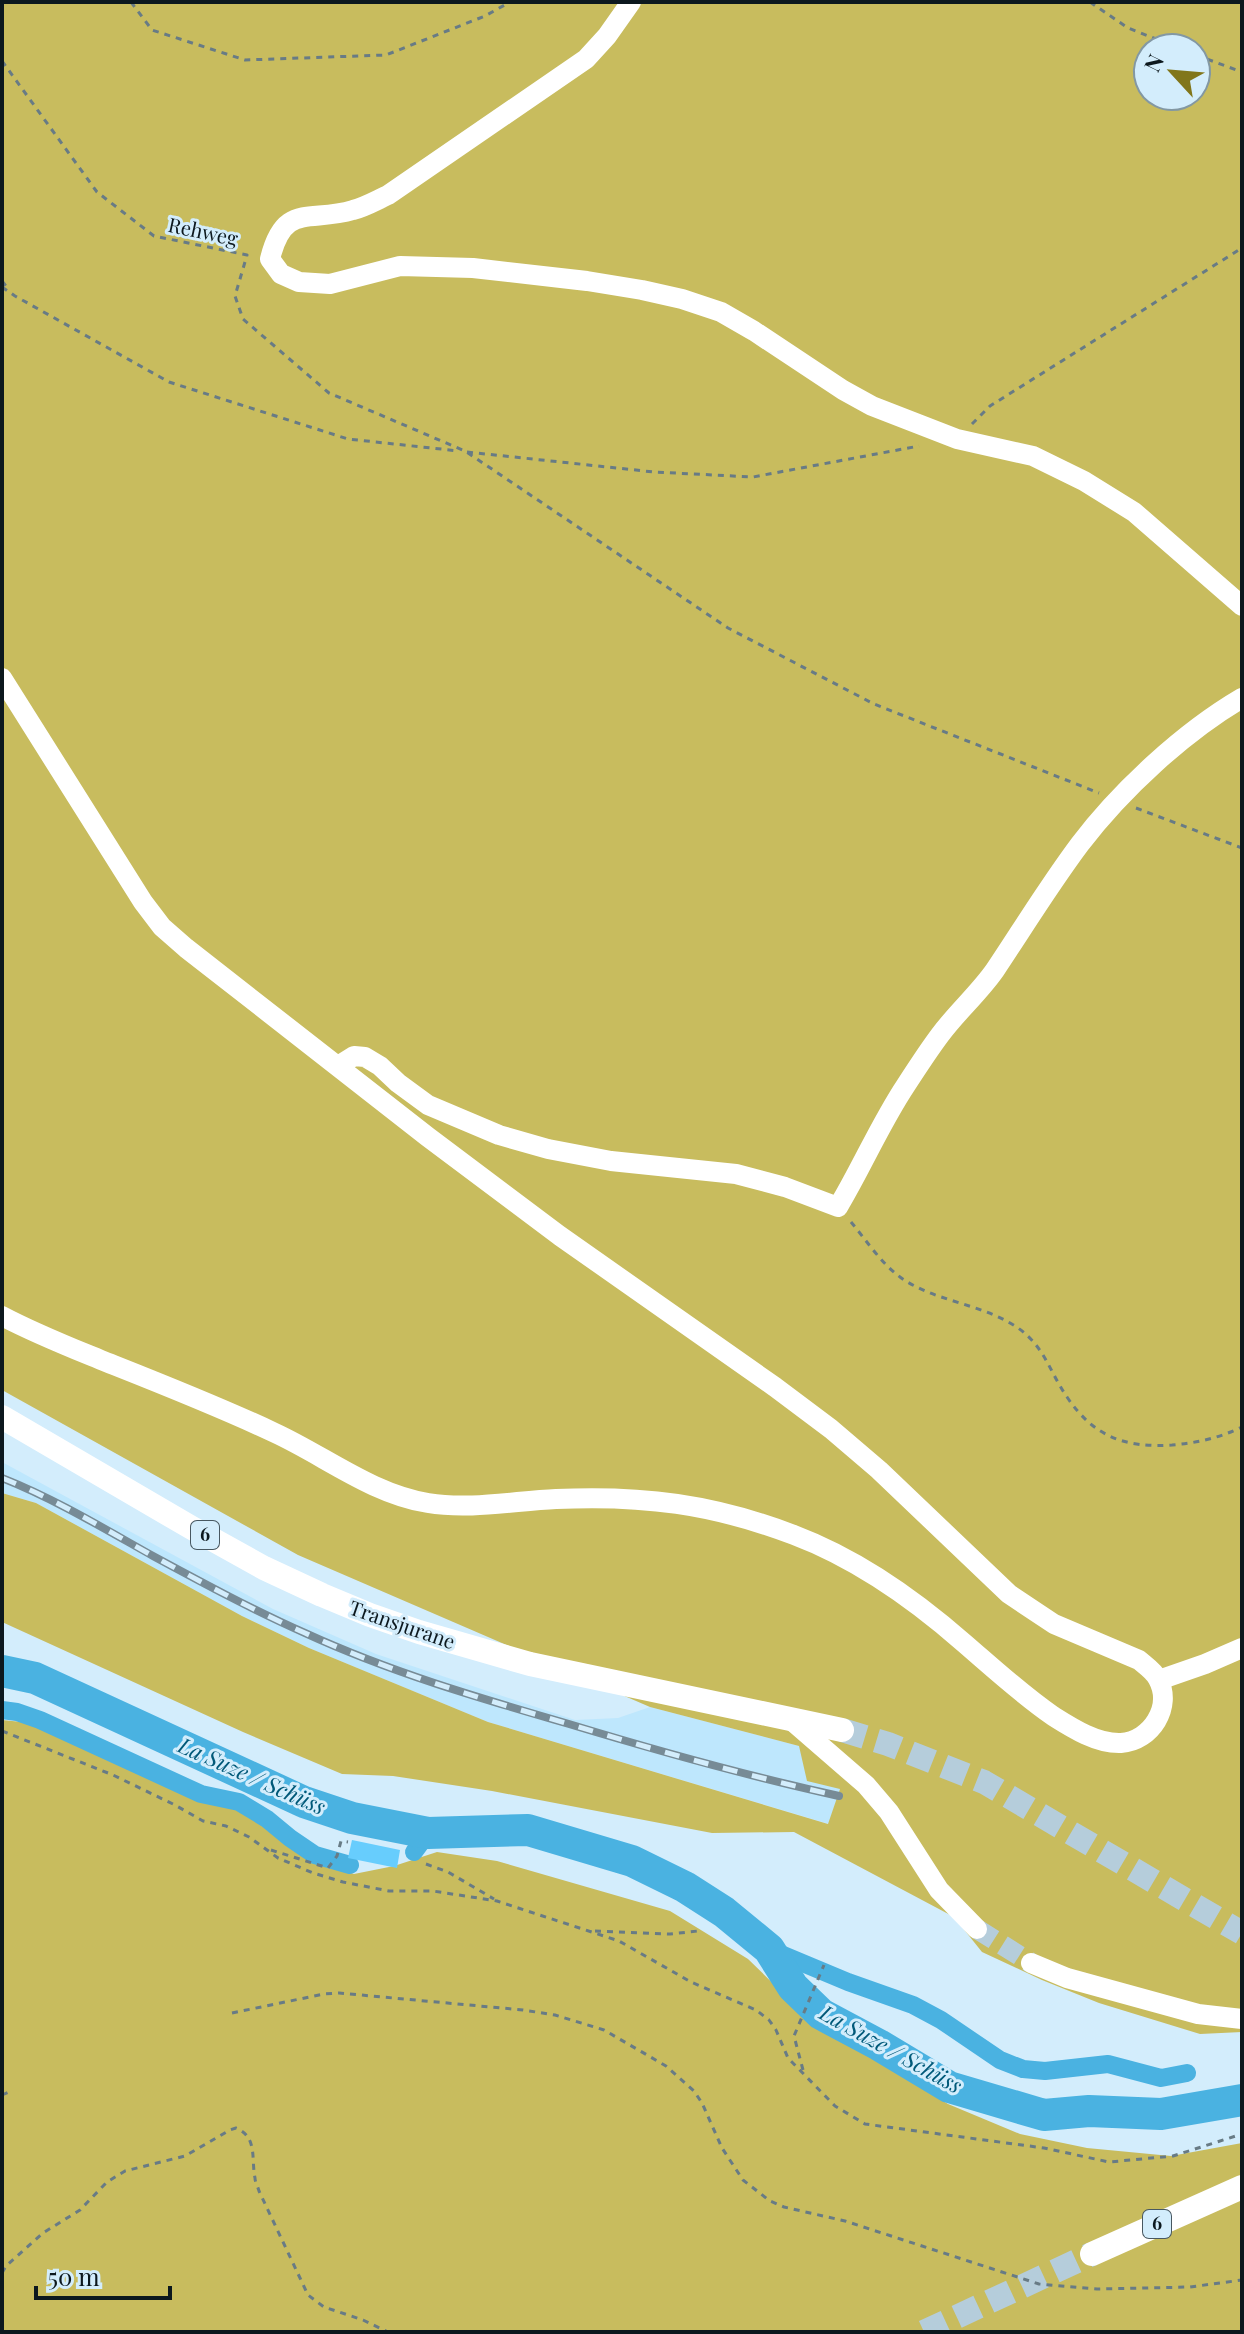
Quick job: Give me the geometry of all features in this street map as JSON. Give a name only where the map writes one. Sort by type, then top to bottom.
[{"type":"main road","name":"Transjurane","points":[[2,1417],[264,1568],[370,1615],[514,1660],[842,1730]]},
{"type":"main road","name":"6","points":[[1092,2254],[1242,2187]]},
{"type":"street","points":[[631,2],[586,59],[388,195],[353,210],[292,220],[280,231],[270,259],[281,274],[299,282],[330,284],[400,266],[473,268],[642,290],[721,312],[872,406],[957,439],[1033,456],[1084,481],[1134,512],[1242,606]]},
{"type":"street","points":[[2,678],[143,902],[162,927],[223,979],[428,1137],[560,1236],[831,1429],[1020,1602],[1054,1624],[1139,1660],[1151,1669],[1159,1680],[1163,1695],[1162,1710],[1156,1724],[1134,1740],[1108,1742],[1087,1735],[1037,1705],[961,1640],[882,1581],[797,1536],[689,1505],[647,1499],[579,1498],[464,1505],[431,1504],[408,1499],[385,1491],[279,1434],[2,1316]]},
{"type":"street","points":[[338,1066],[354,1056],[365,1057],[428,1105],[499,1135],[548,1149],[611,1161],[736,1174],[785,1187],[843,1213],[884,1121],[940,1035],[989,977],[1079,846],[1117,800],[1172,750],[1218,712],[1242,698]]},
{"type":"street","points":[[1159,1680],[1242,1648]]},
{"type":"street","points":[[791,1720],[866,1785],[889,1812],[939,1890],[977,1929]]},
{"type":"street","points":[[1031,1963],[1067,1978],[1198,2014],[1242,2019]]},
{"type":"path","points":[[131,2],[152,30],[245,60],[386,55],[485,16],[510,2]]},
{"type":"path","points":[[1090,2],[1138,32]]},
{"type":"path","name":"Rehweg","points":[[2,61],[97,192],[154,236],[247,255],[235,296],[243,319],[329,393],[465,451]]},
{"type":"path","points":[[1212,61],[1242,72]]},
{"type":"path","points":[[2,287],[169,382],[348,439],[654,472],[753,477],[957,439],[990,406],[1242,248]]},
{"type":"path","points":[[2,281],[15,296]]},
{"type":"path","points":[[465,451],[728,628],[874,704],[1242,848]]},
{"type":"path","points":[[843,1213],[899,1277],[917,1287],[999,1315],[1022,1330],[1041,1348],[1066,1396],[1083,1417],[1105,1434],[1129,1444],[1167,1445],[1198,1443],[1242,1427]]},
{"type":"path","points":[[2,1731],[113,1775],[203,1821],[226,1826],[302,1869],[359,1886],[389,1891],[433,1891],[497,1901],[619,1941],[691,1982],[756,2010],[776,2030],[788,2058],[835,2106],[865,2124],[1044,2148],[1109,2162],[1173,2156],[1242,2134]]},
{"type":"path","points":[[267,1849],[328,1868],[337,1856],[341,1841],[348,1842]]},
{"type":"path","points":[[426,1864],[448,1872],[497,1901]]},
{"type":"path","points":[[591,1931],[670,1934],[698,1931]]},
{"type":"path","points":[[804,2073],[794,2036],[824,1965]]},
{"type":"path","points":[[232,2013],[339,1993],[555,2015],[604,2030],[666,2066],[694,2091],[722,2148],[743,2180],[770,2201],[784,2207],[845,2221],[1039,2284],[1097,2289],[1190,2287],[1242,2280]]},
{"type":"path","points":[[2,2095],[11,2091]]},
{"type":"path","points":[[2,2273],[43,2233],[80,2210],[116,2176],[185,2156],[236,2128],[247,2134],[251,2142],[259,2191],[308,2295],[324,2307],[388,2332]]},
{"type":"shaded area","points":[[2,2],[1242,2],[1242,2032],[1200,2034],[1099,2003],[1042,1980],[982,1952],[954,1917],[794,1832],[712,1833],[492,1791],[393,1776],[342,1774],[2,1622],[2,1493],[36,1503],[242,1616],[309,1648],[488,1722],[828,1824],[840,1789],[807,1781],[799,1746],[650,1707],[298,1555],[2,1390]]},
{"type":"shaded area","points":[[2,1462],[273,1609],[376,1654],[575,1720],[618,1718],[650,1707],[799,1746],[840,1789],[829,1824],[488,1722],[309,1648],[242,1616],[36,1503],[2,1493]]},
{"type":"shaded area","points":[[2,1720],[32,1723],[75,1736],[241,1805],[305,1856],[354,1874],[394,1866],[437,1852],[497,1861],[670,1911],[748,1959],[790,2000],[849,2043],[948,2104],[1020,2134],[1087,2148],[1171,2156],[1242,2143],[1242,2332],[2,2332]]},
{"type":"building","points":[[352,1840],[400,1850],[397,1868],[348,1858]]},
{"type":"waterway","name":"La Suze / Schüss","points":[[2,1671],[35,1678],[304,1802],[352,1818],[428,1833],[528,1830],[632,1861],[685,1887],[724,1912],[769,1949],[793,1987],[821,2014],[949,2087],[1044,2115],[1089,2111],[1161,2114],[1242,2100]]},
{"type":"waterway","points":[[2,1710],[40,1720],[201,1794],[239,1802],[315,1855],[350,1865]]},
{"type":"waterway","points":[[414,1852],[428,1833]]},
{"type":"waterway","points":[[769,1949],[913,2005],[1000,2060],[1023,2069],[1045,2071],[1108,2064],[1161,2078],[1187,2073]]},
{"type":"tunnel","points":[[842,1730],[888,1744],[984,1782],[1242,1933]]},
{"type":"tunnel","points":[[977,1929],[1031,1963]]},
{"type":"tunnel","points":[[924,2332],[1092,2254]]},
{"type":"railway","points":[[2,1478],[60,1505],[247,1606],[369,1660],[468,1694],[636,1744],[839,1796]]}]
